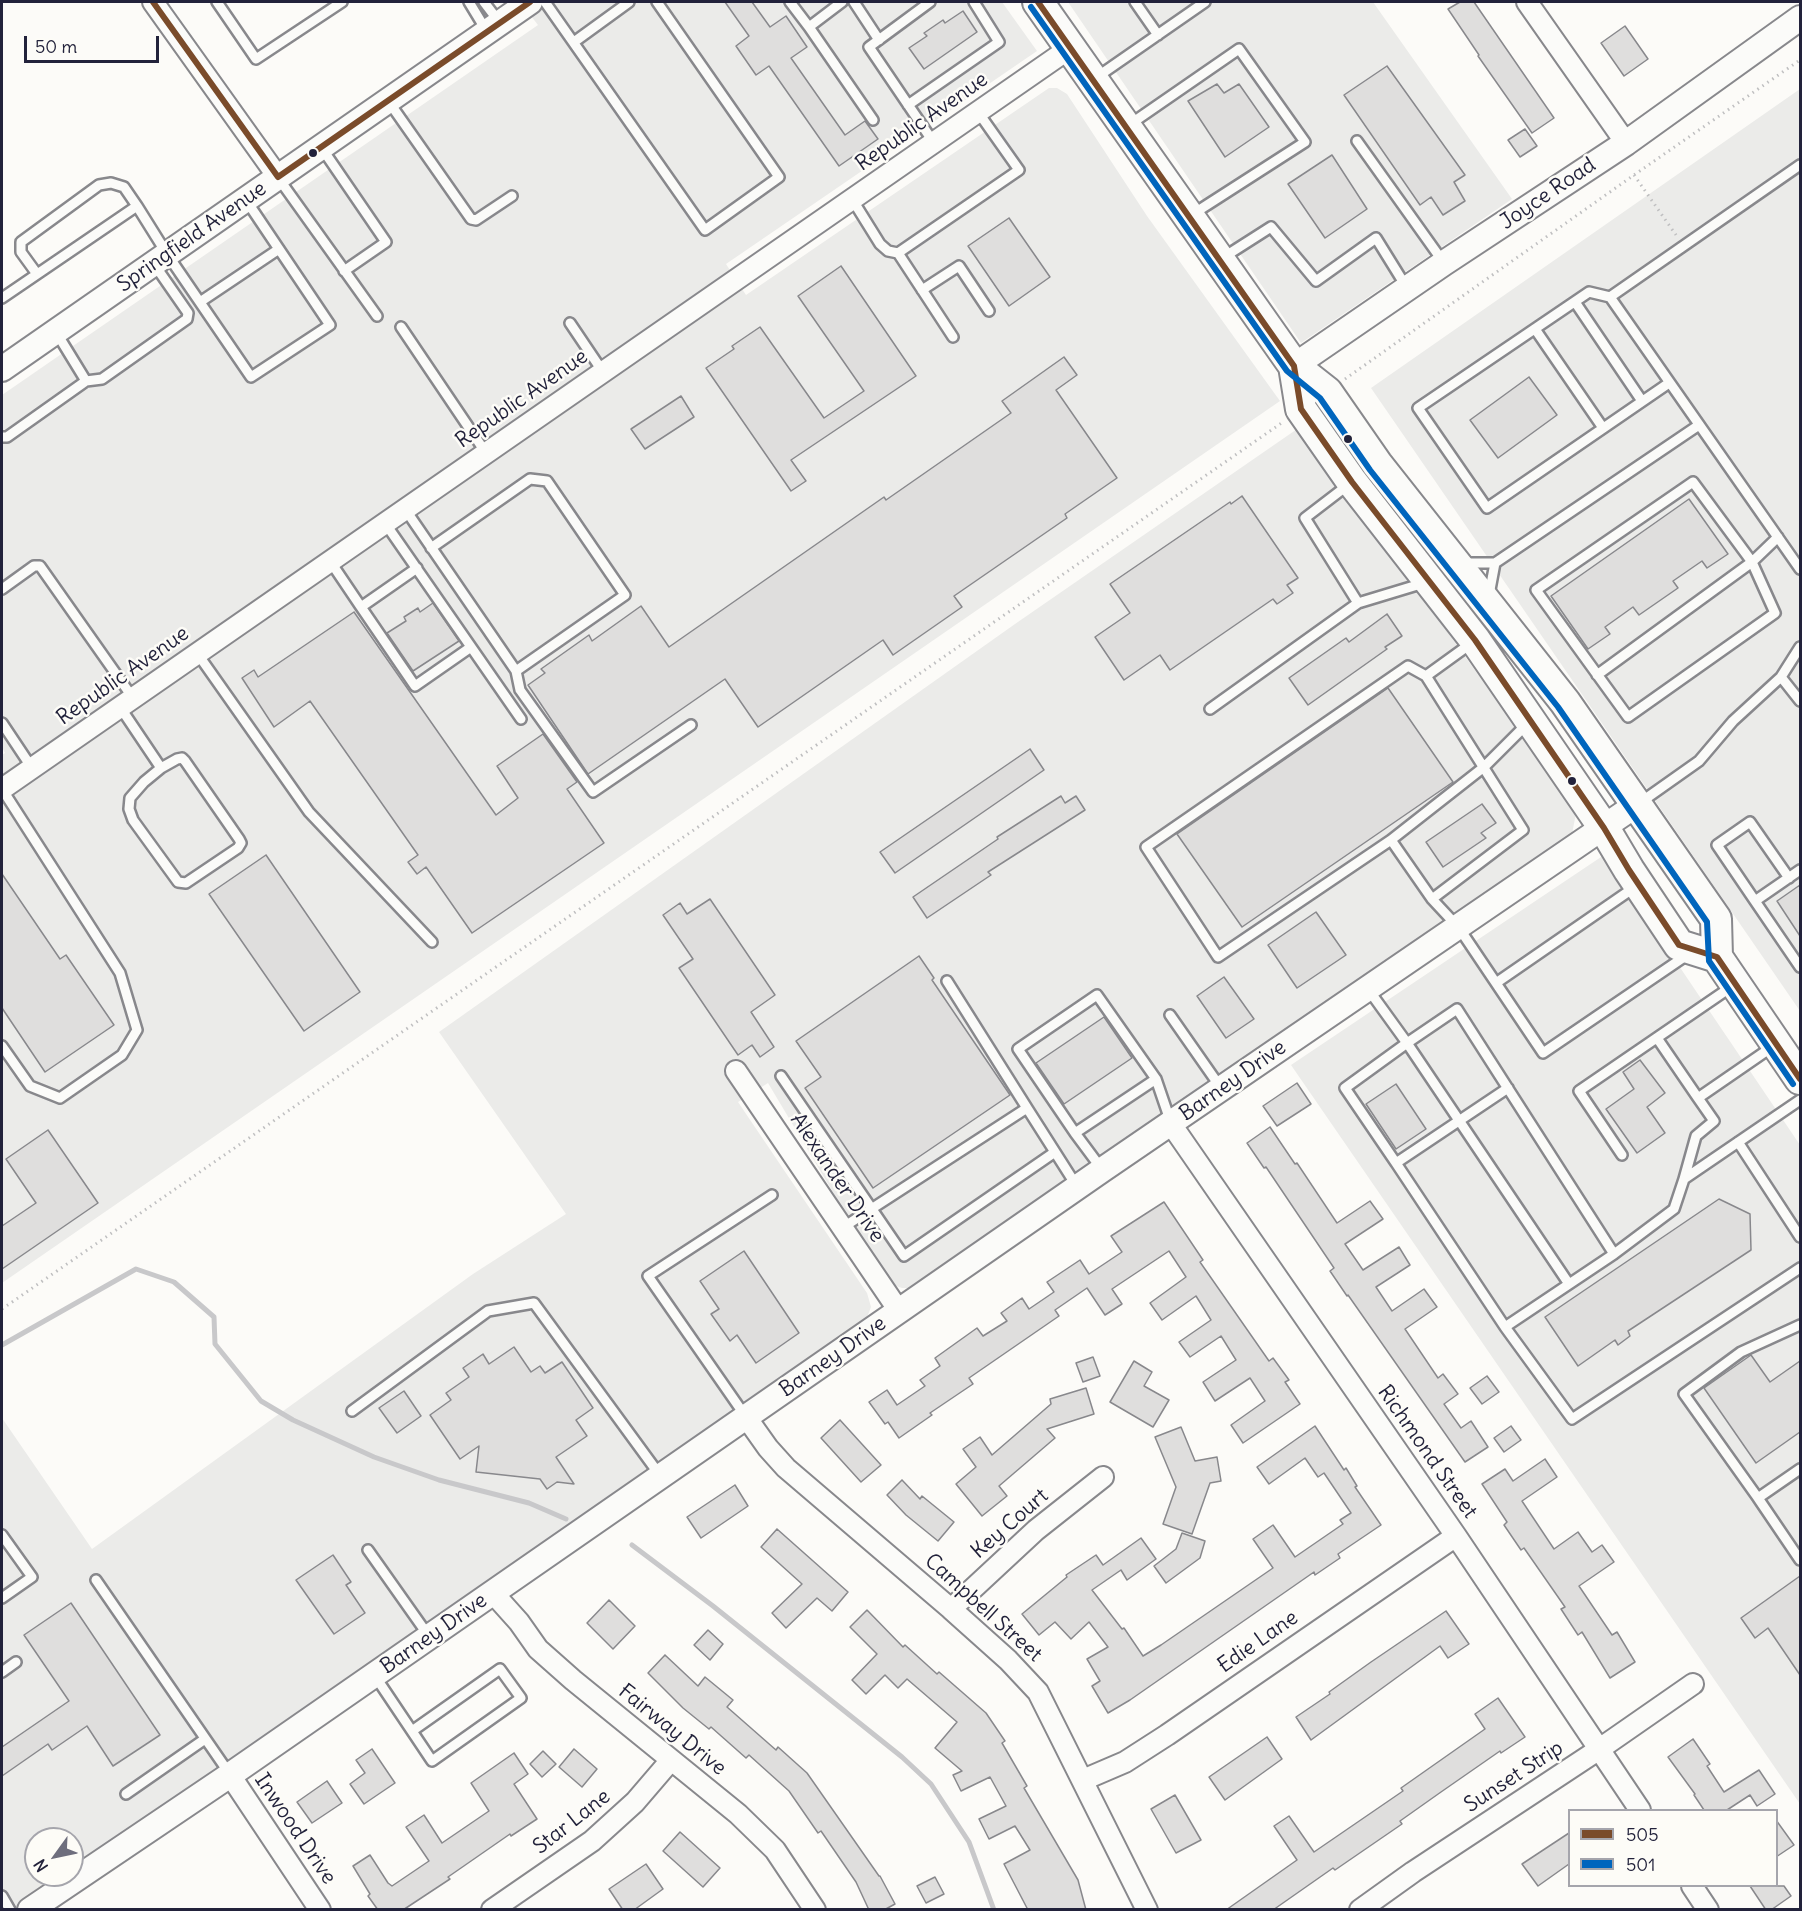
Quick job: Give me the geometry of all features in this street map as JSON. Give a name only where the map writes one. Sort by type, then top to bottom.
[{"type":"main road","points":[[1038,2],[1294,366],[1327,392],[1377,464],[1565,702],[1716,919],[1706,954]]},
{"type":"main road","points":[[1294,366],[1301,409],[1352,482],[1475,640],[1604,828],[1679,945],[1706,954],[1736,984],[1800,1079]]},
{"type":"street","points":[[153,2],[278,177]]},
{"type":"street","name":"Springfield Avenue","points":[[2,369],[531,2]]},
{"type":"street","points":[[1527,2],[1626,142]]},
{"type":"street","name":"Joyce Road","points":[[1294,366],[1626,142],[1800,18]]},
{"type":"street","name":"Republic Avenue","points":[[2,789],[1070,48]]},
{"type":"street","name":"Barney Drive","points":[[30,1910],[430,1637],[1077,1187],[1636,805]]},
{"type":"street","name":"Alexander Drive","points":[[736,1071],[899,1311]]},
{"type":"street","name":"Richmond Street","points":[[1172,1124],[1456,1536],[1639,1809]]},
{"type":"street","name":"Campbell Street","points":[[746,1417],[768,1448],[786,1468],[951,1609],[1008,1660],[1038,1692],[1147,1910]]},
{"type":"street","name":"Key Court","points":[[951,1609],[1036,1530],[1103,1477]]},
{"type":"street","name":"Edie Lane","points":[[1083,1780],[1125,1762],[1167,1735],[1456,1536]]},
{"type":"street","name":"Fairway Drive","points":[[493,1593],[519,1622],[538,1649],[738,1814],[775,1850],[815,1910]]},
{"type":"street","name":"Sunset Strip","points":[[1360,1910],[1693,1684]]},
{"type":"street","name":"Star Lane","points":[[492,1910],[592,1841],[635,1802],[671,1760]]},
{"type":"street","name":"Inwood Drive","points":[[230,1775],[320,1910]]},
{"type":"street","points":[[1693,1887],[1708,1910]]},
{"type":"lane","points":[[217,2],[255,59],[342,2]]},
{"type":"lane","points":[[469,2],[494,27]]},
{"type":"lane","points":[[484,2],[494,27]]},
{"type":"lane","points":[[545,2],[705,230],[779,177],[657,2]]},
{"type":"lane","points":[[574,42],[629,2]]},
{"type":"lane","points":[[790,2],[873,120]]},
{"type":"lane","points":[[809,27],[843,2]]},
{"type":"lane","points":[[854,2],[879,40]]},
{"type":"lane","points":[[930,2],[869,47],[934,143]]},
{"type":"lane","points":[[908,105],[999,42],[974,2]]},
{"type":"lane","points":[[1135,2],[1158,34]]},
{"type":"lane","points":[[1092,80],[1205,2]]},
{"type":"lane","points":[[1126,127],[1239,49],[1305,142],[1189,217]]},
{"type":"lane","points":[[388,100],[471,219],[476,220],[512,196]]},
{"type":"lane","points":[[898,253],[1018,170],[978,112]]},
{"type":"lane","points":[[1357,141],[1444,263]]},
{"type":"lane","points":[[321,147],[386,242],[345,271]]},
{"type":"lane","points":[[1610,297],[1800,165]]},
{"type":"lane","points":[[278,177],[377,316]]},
{"type":"lane","points":[[2,437],[7,437],[86,381],[102,379],[188,319],[188,313],[160,259],[137,206],[124,187],[111,183],[99,185],[21,242],[21,252],[37,274]]},
{"type":"lane","points":[[160,259],[200,303],[251,377],[330,325],[246,199]]},
{"type":"lane","points":[[852,199],[880,244],[888,251],[898,253],[953,337]]},
{"type":"lane","points":[[2,298],[137,206]]},
{"type":"lane","points":[[1219,260],[1271,227],[1316,281],[1376,238],[1407,288]]},
{"type":"lane","points":[[200,303],[279,249]]},
{"type":"lane","points":[[922,290],[958,266],[989,311]]},
{"type":"lane","points":[[1669,383],[1487,508],[1418,408],[1589,292],[1610,297],[1800,569]]},
{"type":"lane","points":[[1575,302],[1642,401]]},
{"type":"lane","points":[[570,323],[603,372]]},
{"type":"lane","points":[[401,327],[486,453]]},
{"type":"lane","points":[[1535,328],[1603,428]]},
{"type":"lane","points":[[56,331],[86,381]]},
{"type":"lane","points":[[1455,563],[1495,563],[1699,425]]},
{"type":"lane","points":[[431,548],[530,479],[547,482],[625,595],[516,671]]},
{"type":"lane","points":[[1352,482],[1305,518],[1358,603]]},
{"type":"lane","points":[[1693,482],[1752,562],[1775,614],[1628,717],[1536,590],[1693,482]]},
{"type":"lane","points":[[405,509],[516,671],[520,690],[593,792],[691,725]]},
{"type":"lane","points":[[385,523],[520,719]]},
{"type":"lane","points":[[1597,675],[1752,562],[1778,537]]},
{"type":"lane","points":[[330,561],[415,686],[471,647]]},
{"type":"lane","points":[[1488,604],[1495,563]]},
{"type":"lane","points":[[2,589],[34,566],[40,566],[126,702],[161,768]]},
{"type":"lane","points":[[362,607],[417,568]]},
{"type":"lane","points":[[1210,709],[1358,603],[1431,581]]},
{"type":"lane","points":[[1426,676],[1475,640]]},
{"type":"lane","points":[[1636,805],[1699,761],[1733,721],[1781,677],[1800,647]]},
{"type":"lane","points":[[197,653],[309,812],[432,942]]},
{"type":"lane","points":[[1432,899],[1523,830],[1484,767],[1426,676],[1408,666],[1146,846],[1218,957],[1391,840],[1484,767],[1531,720]]},
{"type":"lane","points":[[1781,677],[1800,701]]},
{"type":"lane","points":[[2,723],[32,768]]},
{"type":"lane","points":[[182,758],[240,843],[238,848],[186,883],[178,882],[133,820],[129,809],[130,798],[161,768],[182,758]]},
{"type":"lane","points":[[2,789],[120,973],[137,1030],[122,1055],[60,1098],[30,1086],[2,1046]]},
{"type":"lane","points":[[1789,878],[1750,822],[1717,844],[1800,967]]},
{"type":"lane","points":[[1391,840],[1432,899],[1459,928],[1543,1053],[1706,954]]},
{"type":"lane","points":[[1755,901],[1800,870]]},
{"type":"lane","points":[[1496,982],[1639,884]]},
{"type":"lane","points":[[947,981],[1077,1187]]},
{"type":"lane","points":[[1622,1155],[1579,1091],[1736,984]]},
{"type":"lane","points":[[1368,989],[1407,1043],[1569,1284]]},
{"type":"lane","points":[[1102,1170],[1018,1049],[1097,994],[1156,1079],[1172,1124]]},
{"type":"lane","points":[[1614,1254],[1457,1009],[1346,1088],[1505,1327],[1572,1419],[1800,1268]]},
{"type":"lane","points":[[1170,1015],[1221,1088]]},
{"type":"lane","points":[[1505,1327],[1614,1254],[1674,1209],[1696,1136],[1713,1121],[1657,1038]]},
{"type":"lane","points":[[1698,1098],[1777,1044]]},
{"type":"lane","points":[[781,1076],[904,1256],[1055,1152]]},
{"type":"lane","points":[[1076,1133],[1156,1079]]},
{"type":"lane","points":[[1396,1163],[1508,1088]]},
{"type":"lane","points":[[1684,1179],[1800,1100]]},
{"type":"lane","points":[[842,1227],[1027,1108]]},
{"type":"lane","points":[[1738,1142],[1800,1237]]},
{"type":"lane","points":[[746,1417],[648,1276],[772,1195]]},
{"type":"lane","points":[[352,1411],[488,1311],[534,1303],[661,1476]]},
{"type":"lane","points":[[1800,1324],[1741,1352],[1684,1394],[1800,1560]]},
{"type":"lane","points":[[1758,1498],[1799,1473]]},
{"type":"lane","points":[[2,1535],[32,1577],[2,1598]]},
{"type":"lane","points":[[368,1550],[430,1637]]},
{"type":"lane","points":[[96,1580],[230,1775]]},
{"type":"lane","points":[[2,1672],[16,1662]]},
{"type":"lane","points":[[374,1675],[432,1761],[521,1698],[500,1669],[412,1731]]},
{"type":"lane","points":[[126,1794],[206,1739]]},
{"type":"lane","points":[[2,1896],[10,1910]]},
{"type":"path","points":[[1337,385],[1800,60]]},
{"type":"path","points":[[1634,175],[1684,245]]},
{"type":"path","points":[[2,1309],[1287,419]]},
{"type":"shaded area","points":[[520,2],[1002,2],[1037,51],[726,264],[746,295],[1049,88],[1057,88],[1067,94],[1147,216],[1280,401],[2,1283],[2,755],[5,753],[2,747],[2,395],[538,25]]},
{"type":"shaded area","points":[[1068,2],[1373,2],[1512,199],[1301,343]]},
{"type":"shaded area","points":[[1800,89],[1800,1011],[1371,388]]},
{"type":"shaded area","points":[[1300,427],[1559,787],[1576,813],[1572,834],[915,1288],[902,1288],[887,1283],[768,1083],[738,1102],[867,1293],[871,1307],[866,1320],[84,1864],[84,1827],[24,1827],[24,1887],[51,1887],[18,1910],[2,1909],[2,1418],[92,1549],[473,1274],[566,1214],[439,1032],[1015,624]]},
{"type":"shaded area","points":[[1604,855],[1800,1145],[1800,1804],[1291,1065]]},
{"type":"building","points":[[725,2],[752,2],[770,27],[786,16],[807,47],[791,58],[845,135],[865,121],[878,139],[839,166],[769,66],[756,75],[736,46],[749,36]]},
{"type":"building","points":[[1460,2],[1474,2],[1554,118],[1532,133],[1448,9]]},
{"type":"building","points":[[963,11],[977,32],[924,69],[909,48],[927,36],[924,33],[943,20],[945,23]]},
{"type":"building","points":[[1625,26],[1648,59],[1624,76],[1601,43]]},
{"type":"building","points":[[1387,66],[1465,175],[1454,182],[1465,201],[1443,215],[1431,197],[1420,205],[1344,95]]},
{"type":"building","points":[[1217,84],[1224,93],[1239,84],[1269,127],[1225,157],[1188,101]]},
{"type":"building","points":[[1525,129],[1537,146],[1520,157],[1508,140]]},
{"type":"building","points":[[1332,155],[1367,209],[1325,238],[1288,184]]},
{"type":"building","points":[[1009,218],[1050,277],[1009,306],[968,246]]},
{"type":"building","points":[[841,266],[916,376],[791,460],[806,481],[791,491],[706,368],[760,327],[824,418],[864,391],[798,296]]},
{"type":"building","points":[[1064,357],[1077,375],[1056,390],[1117,478],[1065,514],[1067,518],[954,596],[962,607],[893,655],[883,640],[758,727],[725,679],[588,774],[528,685],[545,673],[541,669],[589,635],[592,641],[641,606],[669,647],[884,497],[886,500],[1011,413],[1002,401]]},
{"type":"building","points":[[1529,377],[1557,415],[1498,458],[1470,420]]},
{"type":"building","points":[[681,396],[694,417],[645,449],[631,429]]},
{"type":"building","points":[[1242,496],[1298,578],[1287,585],[1293,593],[1277,604],[1273,599],[1170,670],[1160,655],[1124,680],[1095,637],[1130,613],[1110,584]]},
{"type":"building","points":[[1689,499],[1728,554],[1707,568],[1702,561],[1673,581],[1678,588],[1639,615],[1633,607],[1605,627],[1610,634],[1588,649],[1551,596]]},
{"type":"building","points":[[433,603],[459,641],[413,671],[387,633],[406,621],[404,617],[418,608],[420,612]]},
{"type":"building","points":[[354,612],[496,815],[518,798],[497,766],[543,734],[577,782],[567,789],[604,843],[472,933],[426,867],[417,874],[408,862],[418,855],[310,701],[274,727],[242,678],[254,670],[258,677]]},
{"type":"building","points":[[1387,614],[1402,636],[1308,705],[1289,678],[1346,638],[1349,642]]},
{"type":"building","points":[[1388,688],[1453,782],[1242,927],[1177,834]]},
{"type":"building","points":[[1030,749],[1044,770],[895,873],[880,852]]},
{"type":"building","points":[[1061,796],[1065,803],[1076,796],[1085,810],[988,872],[991,875],[927,918],[913,897],[998,839],[997,837]]},
{"type":"building","points":[[1482,804],[1496,823],[1481,833],[1486,838],[1443,867],[1426,842]]},
{"type":"building","points":[[266,855],[360,992],[304,1031],[209,894]]},
{"type":"building","points":[[2,874],[60,959],[66,955],[114,1025],[45,1072],[2,1008]]},
{"type":"building","points":[[1800,885],[1800,936],[1777,901]]},
{"type":"building","points":[[710,899],[775,995],[751,1012],[774,1047],[760,1057],[752,1045],[738,1055],[679,968],[693,959],[663,915],[680,903],[687,914]]},
{"type":"building","points":[[1316,912],[1346,955],[1297,988],[1268,945]]},
{"type":"building","points":[[919,956],[934,978],[932,980],[1010,1095],[873,1188],[805,1088],[821,1077],[796,1041]]},
{"type":"building","points":[[1224,977],[1254,1019],[1226,1038],[1197,996]]},
{"type":"building","points":[[1104,1017],[1132,1058],[1064,1104],[1036,1063]]},
{"type":"building","points":[[1640,1060],[1665,1093],[1647,1107],[1665,1133],[1637,1153],[1606,1109],[1634,1089],[1623,1072]]},
{"type":"building","points":[[1297,1083],[1311,1104],[1277,1126],[1263,1106]]},
{"type":"building","points":[[1396,1084],[1426,1129],[1396,1149],[1366,1104]]},
{"type":"building","points":[[1270,1127],[1337,1223],[1370,1201],[1383,1219],[1345,1244],[1363,1270],[1399,1247],[1410,1265],[1376,1287],[1392,1311],[1424,1289],[1437,1307],[1405,1329],[1438,1378],[1443,1374],[1458,1394],[1444,1404],[1461,1428],[1471,1421],[1488,1447],[1465,1462],[1347,1296],[1330,1271],[1334,1268],[1266,1167],[1264,1168],[1247,1143]]},
{"type":"building","points":[[48,1130],[98,1203],[2,1269],[2,1226],[36,1203],[6,1159]]},
{"type":"building","points":[[1719,1199],[1750,1214],[1751,1250],[1628,1331],[1630,1336],[1618,1345],[1615,1340],[1578,1366],[1545,1317]]},
{"type":"building","points":[[1164,1202],[1203,1260],[1200,1262],[1269,1361],[1273,1358],[1289,1380],[1285,1382],[1300,1404],[1243,1443],[1231,1425],[1265,1401],[1250,1378],[1215,1401],[1203,1382],[1236,1360],[1221,1336],[1190,1357],[1179,1342],[1211,1320],[1196,1296],[1162,1320],[1150,1303],[1186,1277],[1169,1251],[1112,1289],[1122,1304],[1105,1315],[1087,1288],[1055,1310],[1059,1316],[969,1378],[973,1384],[930,1413],[932,1415],[899,1438],[888,1422],[885,1424],[869,1402],[887,1390],[897,1405],[925,1386],[920,1380],[940,1366],[935,1358],[977,1328],[983,1336],[1007,1321],[1001,1313],[1022,1298],[1029,1309],[1054,1292],[1047,1282],[1080,1260],[1089,1274],[1122,1252],[1111,1236]]},
{"type":"building","points":[[744,1251],[799,1333],[756,1363],[737,1335],[730,1341],[711,1314],[719,1309],[700,1281]]},
{"type":"building","points":[[514,1347],[531,1372],[540,1366],[545,1373],[562,1362],[593,1408],[576,1420],[587,1436],[556,1457],[574,1484],[557,1482],[547,1489],[540,1479],[476,1472],[479,1446],[460,1459],[430,1415],[451,1400],[446,1393],[469,1377],[463,1368],[483,1354],[489,1364]]},
{"type":"building","points":[[1751,1355],[1770,1382],[1800,1361],[1800,1432],[1756,1463],[1704,1388]]},
{"type":"building","points":[[1093,1357],[1100,1376],[1083,1382],[1076,1363]]},
{"type":"building","points":[[1134,1361],[1152,1372],[1144,1386],[1169,1400],[1153,1427],[1110,1402]]},
{"type":"building","points":[[1487,1376],[1499,1392],[1482,1404],[1470,1388]]},
{"type":"building","points":[[1086,1388],[1094,1414],[1047,1429],[1055,1438],[999,1486],[1007,1496],[982,1516],[956,1484],[976,1467],[963,1449],[980,1437],[992,1455],[1051,1404],[1050,1399]]},
{"type":"building","points":[[404,1391],[421,1416],[397,1433],[379,1408]]},
{"type":"building","points":[[840,1420],[881,1465],[861,1482],[821,1438]]},
{"type":"building","points":[[1315,1426],[1344,1470],[1346,1468],[1357,1486],[1355,1487],[1381,1525],[1338,1554],[1340,1558],[1315,1575],[1314,1572],[1108,1713],[1092,1686],[1100,1681],[1087,1659],[1108,1647],[1089,1622],[1071,1639],[1055,1622],[1039,1635],[1022,1614],[1067,1577],[1066,1575],[1096,1555],[1103,1565],[1141,1538],[1156,1559],[1127,1580],[1121,1570],[1092,1590],[1122,1629],[1124,1628],[1143,1656],[1161,1645],[1273,1568],[1253,1539],[1273,1525],[1295,1557],[1343,1524],[1340,1520],[1351,1513],[1324,1473],[1318,1477],[1305,1458],[1269,1484],[1257,1467]]},
{"type":"building","points":[[1511,1426],[1521,1440],[1504,1452],[1494,1438]]},
{"type":"building","points":[[1181,1427],[1195,1461],[1217,1457],[1221,1481],[1210,1483],[1192,1534],[1163,1524],[1176,1487],[1155,1437]]},
{"type":"building","points":[[1545,1459],[1557,1477],[1522,1501],[1554,1549],[1578,1532],[1592,1552],[1602,1545],[1614,1562],[1579,1586],[1612,1635],[1617,1632],[1635,1662],[1610,1678],[1582,1632],[1578,1635],[1561,1609],[1565,1607],[1524,1548],[1521,1550],[1504,1525],[1507,1522],[1482,1484],[1505,1469],[1513,1481]]},
{"type":"building","points":[[902,1480],[920,1499],[922,1496],[954,1522],[938,1541],[906,1515],[887,1495]]},
{"type":"building","points":[[735,1485],[748,1506],[701,1538],[687,1517]]},
{"type":"building","points":[[777,1529],[848,1592],[832,1611],[817,1598],[786,1628],[772,1613],[802,1584],[761,1547]]},
{"type":"building","points":[[1182,1533],[1205,1541],[1200,1558],[1166,1583],[1154,1566],[1176,1549]]},
{"type":"building","points":[[333,1555],[351,1582],[346,1585],[365,1613],[334,1634],[296,1580]]},
{"type":"building","points":[[1800,1576],[1800,1675],[1768,1628],[1755,1638],[1741,1618]]},
{"type":"building","points":[[609,1600],[635,1626],[613,1649],[587,1623]]},
{"type":"building","points":[[71,1603],[160,1735],[113,1766],[87,1726],[52,1750],[48,1744],[2,1776],[2,1747],[69,1701],[24,1635]]},
{"type":"building","points":[[867,1610],[903,1647],[905,1645],[937,1674],[939,1672],[986,1713],[1005,1741],[1002,1743],[1027,1786],[1024,1788],[1078,1880],[1086,1910],[1028,1910],[1004,1864],[1030,1850],[1015,1826],[989,1839],[979,1819],[1006,1806],[990,1777],[961,1791],[953,1775],[962,1771],[935,1748],[957,1722],[907,1679],[898,1688],[885,1675],[866,1694],[852,1680],[877,1654],[850,1627]]},
{"type":"building","points":[[1446,1611],[1469,1644],[1448,1658],[1440,1646],[1311,1740],[1296,1717]]},
{"type":"building","points":[[708,1630],[723,1644],[710,1660],[694,1645]]},
{"type":"building","points":[[665,1655],[698,1686],[705,1677],[733,1700],[727,1707],[776,1750],[778,1747],[807,1773],[880,1876],[895,1904],[884,1910],[869,1910],[856,1882],[821,1831],[818,1833],[789,1791],[749,1755],[746,1758],[711,1727],[709,1729],[683,1708],[648,1673]]},
{"type":"building","points":[[1498,1698],[1525,1737],[1501,1753],[1500,1751],[1400,1821],[1402,1824],[1273,1910],[1226,1910],[1297,1860],[1274,1826],[1289,1816],[1314,1852],[1403,1791],[1401,1788],[1485,1729],[1475,1714]]},
{"type":"building","points":[[1267,1737],[1282,1759],[1225,1800],[1209,1777]]},
{"type":"building","points":[[1693,1739],[1710,1764],[1707,1766],[1724,1792],[1759,1770],[1775,1794],[1757,1806],[1750,1795],[1729,1809],[1703,1809],[1668,1757]]},
{"type":"building","points":[[372,1749],[395,1783],[364,1804],[350,1784],[365,1773],[356,1760]]},
{"type":"building","points":[[574,1749],[597,1769],[582,1787],[559,1767]]},
{"type":"building","points":[[543,1751],[556,1764],[542,1777],[530,1764]]},
{"type":"building","points":[[514,1753],[528,1774],[514,1784],[537,1819],[511,1836],[510,1834],[448,1877],[450,1879],[403,1910],[378,1910],[353,1866],[370,1855],[392,1886],[429,1861],[406,1827],[424,1815],[442,1843],[489,1811],[471,1783]]},
{"type":"building","points":[[327,1781],[342,1803],[312,1823],[297,1802]]},
{"type":"building","points":[[1175,1795],[1201,1840],[1176,1853],[1151,1809]]},
{"type":"building","points":[[1778,1823],[1794,1845],[1778,1856]]},
{"type":"building","points":[[680,1832],[720,1868],[703,1887],[663,1851]]},
{"type":"building","points":[[1568,1834],[1568,1865],[1538,1886],[1522,1864]]},
{"type":"building","points":[[646,1864],[663,1889],[634,1910],[623,1910],[609,1889]]},
{"type":"building","points":[[935,1877],[944,1894],[926,1903],[917,1886]]},
{"type":"building","points":[[1784,1886],[1791,1896],[1771,1910],[1766,1910],[1751,1887]]},
{"type":"waterway","points":[[2,1345],[136,1269],[174,1282],[214,1317],[215,1344],[261,1401],[293,1420],[374,1457],[439,1480],[529,1503],[566,1519]]},
{"type":"waterway","points":[[632,1545],[713,1606],[902,1757],[931,1784],[969,1842],[994,1910]]},
{"type":"transit line","name":"505","points":[[153,2],[278,177]]},
{"type":"transit line","name":"505","points":[[278,177],[530,2]]},
{"type":"transit line","name":"505","points":[[1038,2],[1294,366],[1301,409],[1352,482],[1475,640],[1604,828],[1679,945],[1717,957],[1800,1079]]},
{"type":"transit line","name":"501","points":[[1031,7],[1287,371],[1320,398],[1370,470],[1558,707],[1707,922],[1709,961],[1793,1084]]}]
